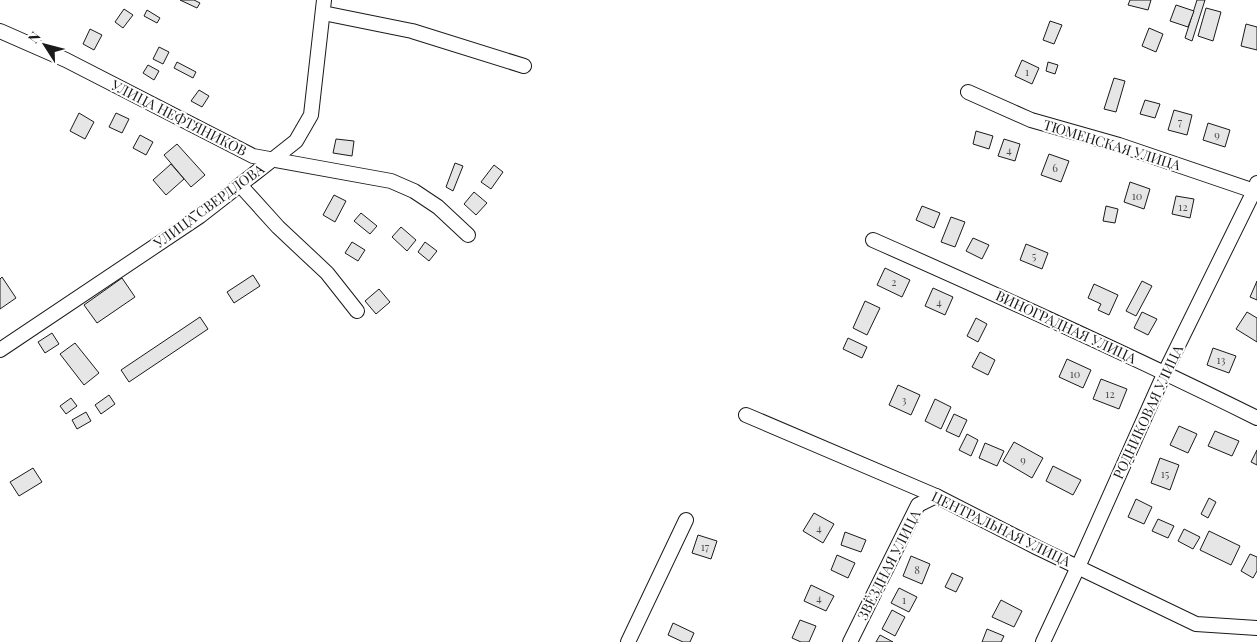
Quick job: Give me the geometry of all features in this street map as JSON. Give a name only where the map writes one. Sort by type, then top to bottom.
[{"type":"street","points":[[324,7],[412,31],[524,66]]},
{"type":"street","name":"УЛИЦА СВЕРДЛОВА","points":[[0,350],[200,216],[296,141],[311,115],[324,7]]},
{"type":"street","name":"УЛИЦА НЕФТЯНИКОВ","points":[[0,31],[66,60],[253,156],[391,181],[414,191],[438,207],[468,235]]},
{"type":"street","name":"ТЮМЕНСКАЯ УЛИЦА","points":[[968,92],[1031,120],[1119,145],[1256,189]]},
{"type":"street","points":[[240,185],[278,227],[327,273],[357,311]]},
{"type":"street","name":"РОДНИКОВАЯ УЛИЦА","points":[[1043,642],[1165,372],[1256,189]]},
{"type":"street","name":"ВИНОГРАДНАЯ УЛИЦА","points":[[873,240],[1165,372],[1257,418]]},
{"type":"street","name":"ЦЕНТРАЛЬНАЯ УЛИЦА","points":[[746,415],[936,496],[1038,548],[1196,624],[1257,628]]},
{"type":"street","name":"ЗВЁЗДНАЯ УЛИЦА","points":[[850,642],[918,505],[936,496]]},
{"type":"street","points":[[628,642],[686,520]]},
{"type":"building","points":[[180,0],[194,0],[200,3],[197,8]]},
{"type":"building","points":[[1130,0],[1151,0],[1148,10],[1128,5]]},
{"type":"building","points":[[1197,0],[1205,0],[1192,41],[1185,38]]},
{"type":"building","points":[[1176,5],[1194,11],[1188,27],[1170,21]]},
{"type":"building","points":[[1206,8],[1221,12],[1213,41],[1198,36]]},
{"type":"building","points":[[124,9],[133,15],[123,28],[115,22]]},
{"type":"building","points":[[147,10],[160,18],[157,23],[144,16]]},
{"type":"building","points":[[1050,21],[1062,25],[1054,44],[1043,40]]},
{"type":"building","points":[[1246,24],[1257,27],[1257,50],[1241,46]]},
{"type":"building","points":[[1149,28],[1163,34],[1156,52],[1142,46]]},
{"type":"building","points":[[90,29],[102,35],[94,50],[83,44]]},
{"type":"building","points":[[159,47],[169,52],[163,64],[153,59]]},
{"type":"building","points":[[1022,60],[1039,68],[1032,84],[1015,76]]},
{"type":"building","points":[[177,62],[196,72],[193,78],[174,68]]},
{"type":"building","points":[[1048,62],[1058,65],[1055,74],[1046,71]]},
{"type":"building","points":[[148,65],[159,71],[154,80],[143,73]]},
{"type":"building","points":[[1114,78],[1125,81],[1116,112],[1104,109]]},
{"type":"building","points":[[199,90],[209,96],[202,107],[191,101]]},
{"type":"building","points":[[1145,100],[1160,104],[1155,118],[1140,114]]},
{"type":"building","points":[[1174,110],[1192,115],[1187,135],[1168,130]]},
{"type":"building","points":[[79,113],[94,122],[85,139],[70,131]]},
{"type":"building","points":[[116,113],[129,119],[122,133],[109,127]]},
{"type":"building","points":[[1208,123],[1230,130],[1225,147],[1203,140]]},
{"type":"building","points":[[976,131],[993,136],[989,149],[973,144]]},
{"type":"building","points":[[140,135],[153,142],[146,155],[133,148]]},
{"type":"building","points":[[336,139],[354,141],[352,156],[333,153]]},
{"type":"building","points":[[1004,139],[1020,144],[1015,161],[998,156]]},
{"type":"building","points":[[177,144],[205,175],[191,187],[164,155]]},
{"type":"building","points":[[1049,154],[1069,161],[1061,182],[1041,175]]},
{"type":"building","points":[[455,163],[463,166],[453,191],[446,187]]},
{"type":"building","points":[[171,164],[184,179],[166,195],[153,180]]},
{"type":"building","points":[[494,165],[503,172],[491,189],[481,182]]},
{"type":"building","points":[[1130,182],[1150,189],[1144,209],[1124,202]]},
{"type":"building","points":[[474,192],[487,203],[476,215],[464,204]]},
{"type":"building","points":[[334,195],[346,201],[335,222],[323,215]]},
{"type":"building","points":[[1176,196],[1194,199],[1190,218],[1172,214]]},
{"type":"building","points":[[922,206],[940,213],[934,228],[916,220]]},
{"type":"building","points":[[1106,206],[1118,209],[1115,223],[1103,221]]},
{"type":"building","points":[[361,213],[377,226],[370,234],[354,221]]},
{"type":"building","points":[[951,217],[965,222],[955,247],[941,242]]},
{"type":"building","points":[[401,227],[416,240],[407,251],[392,237]]},
{"type":"building","points":[[973,238],[989,245],[982,259],[966,251]]},
{"type":"building","points":[[352,242],[365,250],[358,261],[345,253]]},
{"type":"building","points":[[425,242],[437,251],[429,261],[418,252]]},
{"type":"building","points":[[1026,244],[1048,253],[1042,269],[1020,260]]},
{"type":"building","points":[[885,268],[910,280],[902,297],[877,285]]},
{"type":"building","points":[[253,275],[260,286],[234,303],[227,292]]},
{"type":"building","points":[[2,277],[16,298],[0,309],[0,279]]},
{"type":"building","points":[[122,278],[135,297],[97,323],[84,305]]},
{"type":"building","points":[[1142,281],[1152,286],[1136,316],[1126,311]]},
{"type":"building","points":[[1257,281],[1257,300],[1250,297]]},
{"type":"building","points":[[1094,284],[1118,295],[1109,315],[1098,310],[1101,304],[1088,298]]},
{"type":"building","points":[[933,288],[953,297],[945,315],[925,306]]},
{"type":"building","points":[[379,289],[390,302],[376,314],[365,301]]},
{"type":"building","points":[[865,301],[880,308],[867,335],[853,328]]},
{"type":"building","points":[[1142,312],[1157,319],[1148,335],[1134,328]]},
{"type":"building","points":[[1247,312],[1257,318],[1257,342],[1236,329]]},
{"type":"building","points":[[200,317],[208,329],[129,382],[121,370]]},
{"type":"building","points":[[976,318],[987,324],[978,342],[967,336]]},
{"type":"building","points":[[52,333],[59,344],[45,353],[38,342]]},
{"type":"building","points":[[848,338],[867,347],[862,358],[843,349]]},
{"type":"building","points":[[75,343],[99,373],[84,385],[60,354]]},
{"type":"building","points":[[1213,348],[1236,356],[1229,373],[1207,365]]},
{"type":"building","points":[[980,352],[995,360],[988,375],[972,367]]},
{"type":"building","points":[[1067,359],[1091,370],[1083,388],[1059,377]]},
{"type":"building","points":[[1101,379],[1127,389],[1119,409],[1093,399]]},
{"type":"building","points":[[898,385],[920,395],[911,415],[889,405]]},
{"type":"building","points":[[109,395],[115,404],[101,414],[95,405]]},
{"type":"building","points":[[71,398],[77,406],[66,414],[60,406]]},
{"type":"building","points":[[935,399],[951,407],[941,429],[925,421]]},
{"type":"building","points":[[86,412],[91,421],[77,429],[72,420]]},
{"type":"building","points":[[954,414],[967,420],[959,437],[946,431]]},
{"type":"building","points":[[1179,426],[1197,434],[1188,453],[1170,445]]},
{"type":"building","points":[[1215,431],[1239,441],[1232,456],[1208,446]]},
{"type":"building","points":[[967,434],[978,440],[971,456],[959,450]]},
{"type":"building","points":[[1014,442],[1043,458],[1032,478],[1003,461]]},
{"type":"building","points":[[985,443],[1004,451],[997,466],[979,458]]},
{"type":"building","points":[[1257,450],[1257,465],[1251,462]]},
{"type":"building","points":[[1160,458],[1179,465],[1170,490],[1151,483]]},
{"type":"building","points":[[1053,466],[1081,480],[1073,495],[1046,481]]},
{"type":"building","points":[[33,468],[42,482],[19,496],[10,482]]},
{"type":"building","points":[[1209,498],[1216,502],[1208,518],[1201,514]]},
{"type":"building","points":[[1136,499],[1152,507],[1144,524],[1128,517]]},
{"type":"building","points":[[814,513],[834,524],[823,543],[803,531]]},
{"type":"building","points":[[1158,519],[1174,526],[1168,538],[1152,531]]},
{"type":"building","points":[[1184,529],[1200,537],[1193,549],[1178,541]]},
{"type":"building","points":[[1209,531],[1240,546],[1231,565],[1200,550]]},
{"type":"building","points":[[845,532],[866,540],[861,552],[841,545]]},
{"type":"building","points":[[698,535],[717,541],[711,559],[692,553]]},
{"type":"building","points":[[1250,554],[1257,557],[1257,571],[1253,578],[1241,571]]},
{"type":"building","points":[[837,555],[855,563],[848,578],[831,570]]},
{"type":"building","points":[[911,556],[930,564],[922,584],[903,576]]},
{"type":"building","points":[[952,573],[963,578],[956,592],[945,587]]},
{"type":"building","points":[[811,585],[834,596],[826,611],[804,601]]},
{"type":"building","points":[[899,588],[917,597],[909,612],[891,603]]},
{"type":"building","points":[[1001,600],[1022,611],[1014,627],[992,617]]},
{"type":"building","points":[[892,610],[905,617],[895,636],[882,629]]},
{"type":"building","points":[[800,620],[816,626],[809,642],[801,642],[792,638]]},
{"type":"building","points":[[673,623],[694,633],[690,642],[683,642],[668,635]]},
{"type":"building","points":[[987,629],[1004,636],[1001,642],[982,642]]},
{"type":"building","points":[[880,635],[893,642],[876,642]]}]
